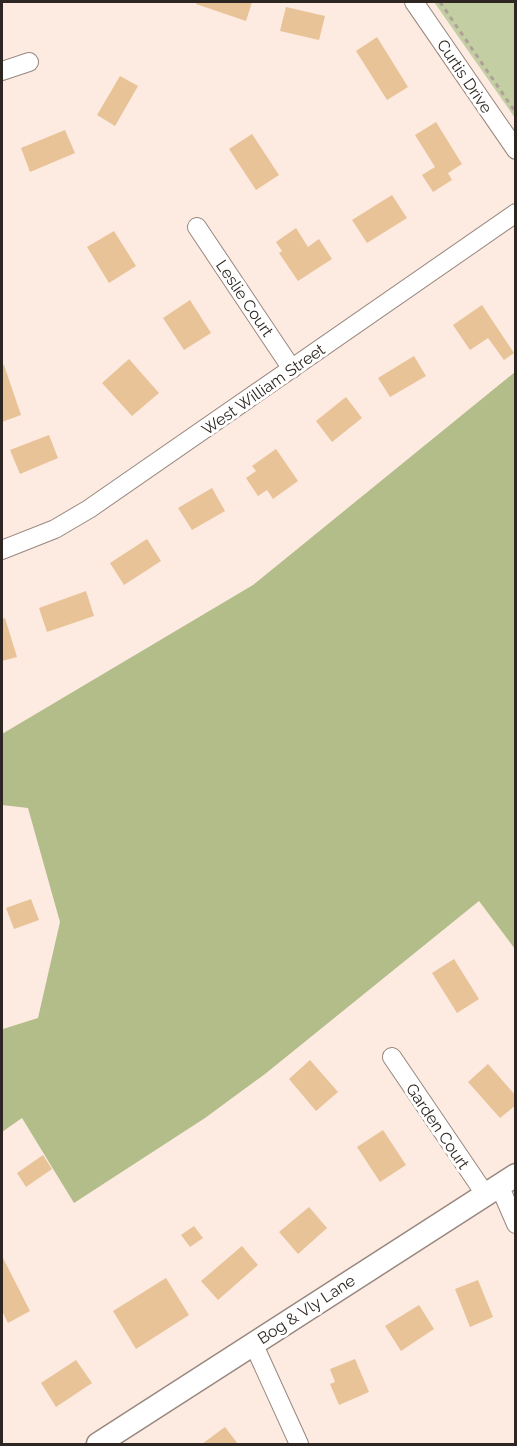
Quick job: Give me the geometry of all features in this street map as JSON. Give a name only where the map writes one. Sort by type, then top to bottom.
[{"type":"street","name":"Curtis Drive","points":[[414,2],[516,150]]},
{"type":"street","points":[[2,71],[29,62]]},
{"type":"street","name":"West William Street","points":[[2,550],[55,529],[89,509],[516,213]]},
{"type":"street","name":"Leslie Court","points":[[196,227],[292,369]]},
{"type":"street","name":"Garden Court","points":[[392,1056],[500,1185],[516,1224]]},
{"type":"street","name":"Bog & Vly Lane","points":[[98,1444],[500,1185]]},
{"type":"street","points":[[253,1343],[298,1444]]},
{"type":"path","points":[[440,2],[516,113]]},
{"type":"green space","points":[[434,2],[515,2],[515,118]]},
{"type":"green space","points":[[515,372],[515,949],[479,901],[265,1074],[205,1118],[74,1203],[22,1118],[2,1132],[2,1028],[38,1018],[60,922],[28,808],[2,805],[2,734],[253,585]]},
{"type":"building","points":[[197,2],[252,2],[246,21],[196,4]]},
{"type":"building","points":[[286,7],[325,16],[319,40],[280,31]]},
{"type":"building","points":[[377,37],[408,87],[387,100],[356,51]]},
{"type":"building","points":[[120,76],[138,86],[115,126],[97,115]]},
{"type":"building","points":[[436,122],[462,164],[448,173],[452,180],[433,192],[422,175],[435,167],[415,135]]},
{"type":"building","points":[[65,130],[75,153],[30,172],[21,148]]},
{"type":"building","points":[[252,134],[279,175],[256,190],[229,149]]},
{"type":"building","points":[[392,195],[407,218],[367,243],[352,220]]},
{"type":"building","points":[[296,228],[308,247],[319,239],[332,259],[298,281],[279,253],[282,251],[276,242]]},
{"type":"building","points":[[114,231],[136,266],[109,283],[87,247]]},
{"type":"building","points":[[190,300],[211,333],[184,350],[163,318]]},
{"type":"building","points":[[482,305],[514,353],[504,360],[488,338],[470,350],[453,325]]},
{"type":"building","points":[[414,356],[426,376],[390,397],[378,378]]},
{"type":"building","points":[[129,359],[159,393],[132,416],[102,383]]},
{"type":"building","points":[[4,365],[21,415],[2,422],[2,366]]},
{"type":"building","points":[[346,397],[362,418],[332,442],[316,421]]},
{"type":"building","points":[[49,435],[58,458],[20,474],[10,450]]},
{"type":"building","points":[[276,449],[298,481],[273,499],[267,490],[258,496],[246,478],[256,471],[252,466]]},
{"type":"building","points":[[212,488],[225,511],[192,530],[178,508]]},
{"type":"building","points":[[147,539],[161,561],[124,585],[110,563]]},
{"type":"building","points":[[86,591],[94,616],[47,632],[39,608]]},
{"type":"building","points":[[5,618],[17,657],[2,661],[2,619]]},
{"type":"building","points":[[31,899],[39,920],[14,929],[6,908]]},
{"type":"building","points":[[454,959],[479,999],[457,1013],[432,973]]},
{"type":"building","points":[[310,1060],[338,1092],[316,1111],[289,1079]]},
{"type":"building","points":[[488,1064],[516,1096],[516,1105],[500,1118],[468,1082]]},
{"type":"building","points":[[383,1130],[406,1165],[380,1182],[357,1147]]},
{"type":"building","points":[[43,1155],[52,1169],[26,1187],[17,1173]]},
{"type":"building","points":[[309,1207],[327,1228],[298,1254],[279,1232]]},
{"type":"building","points":[[194,1226],[203,1238],[190,1247],[181,1235]]},
{"type":"building","points":[[242,1246],[258,1265],[218,1300],[201,1281]]},
{"type":"building","points":[[2,1256],[30,1311],[8,1323],[2,1311]]},
{"type":"building","points":[[166,1278],[189,1315],[136,1349],[113,1311]]},
{"type":"building","points":[[478,1280],[493,1317],[470,1327],[455,1289]]},
{"type":"building","points":[[419,1305],[434,1329],[401,1351],[385,1326]]},
{"type":"building","points":[[355,1359],[369,1392],[339,1405],[330,1384],[335,1382],[330,1369]]},
{"type":"building","points":[[76,1360],[92,1383],[56,1407],[41,1383]]},
{"type":"building","points":[[225,1427],[238,1444],[202,1444]]}]
